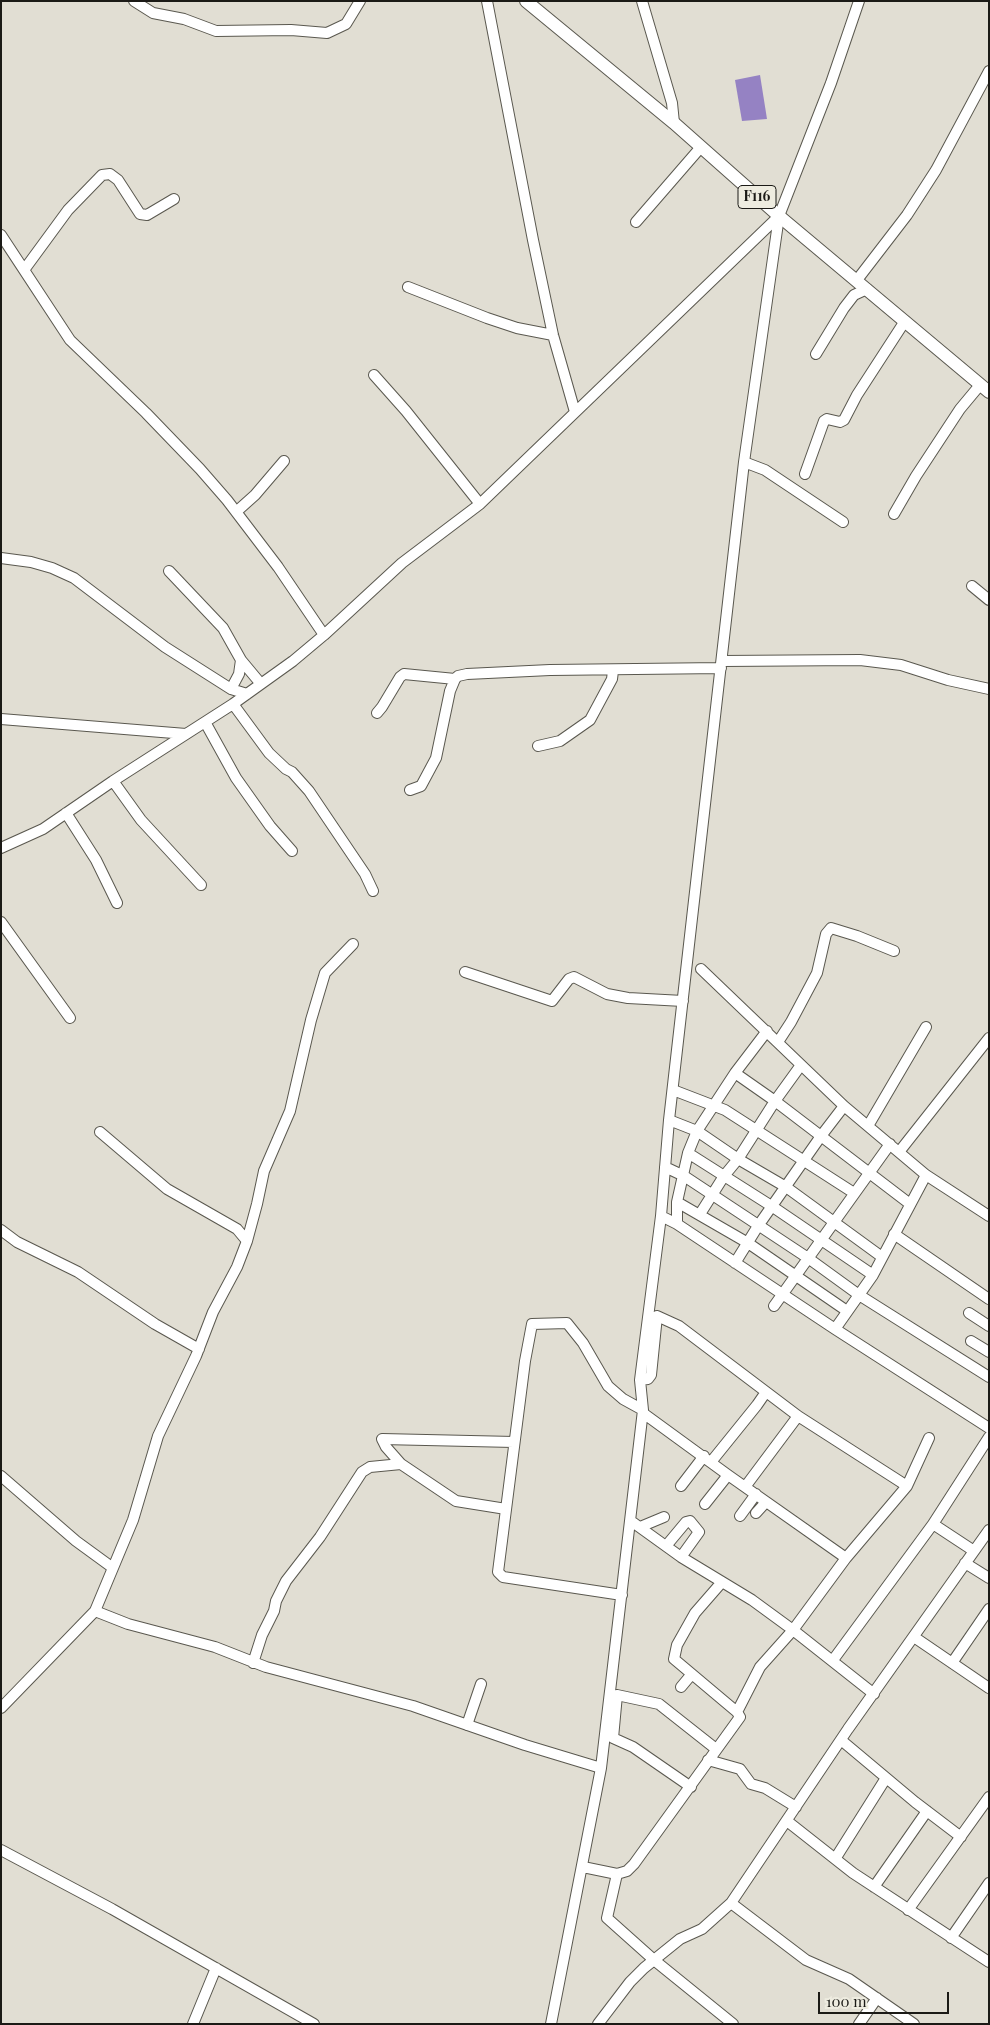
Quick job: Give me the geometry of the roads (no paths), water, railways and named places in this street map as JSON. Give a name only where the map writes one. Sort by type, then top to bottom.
[{"type":"main road","name":"F116","points":[[526,1],[674,123],[778,216],[857,280],[984,388]]},
{"type":"street","points":[[134,1],[153,13],[184,19],[216,31],[291,30],[327,33],[346,24],[360,1]]},
{"type":"street","points":[[487,1],[553,336],[575,412]]},
{"type":"street","points":[[642,1],[672,103],[674,123]]},
{"type":"street","points":[[551,2024],[601,1768],[643,1411],[640,1380],[661,1216],[669,1120],[744,462],[778,216],[831,83],[859,1]]},
{"type":"street","points":[[857,280],[907,215],[936,170],[989,71]]},
{"type":"street","points":[[636,222],[701,147]]},
{"type":"street","points":[[24,270],[68,210],[102,174],[110,174],[118,180],[140,214],[147,215],[174,199]]},
{"type":"street","points":[[1,848],[43,828],[233,704],[324,635],[402,563],[480,504],[778,216]]},
{"type":"street","points":[[1,235],[70,340],[146,413],[200,469],[236,512],[293,588],[324,635]]},
{"type":"street","points":[[408,287],[487,318],[517,328],[553,336]]},
{"type":"street","points":[[816,354],[854,295],[867,289]]},
{"type":"street","points":[[805,474],[824,421],[827,419],[840,422],[844,420],[857,395],[904,321]]},
{"type":"street","points":[[374,375],[480,504]]},
{"type":"street","points":[[894,514],[916,476],[960,409],[984,388]]},
{"type":"street","points":[[236,512],[255,495],[284,461]]},
{"type":"street","points":[[744,462],[773,475],[843,522]]},
{"type":"street","points":[[1,558],[38,564],[74,578],[166,647],[231,689],[247,694]]},
{"type":"street","points":[[169,571],[223,628],[241,660],[261,684]]},
{"type":"street","points":[[972,586],[989,600]]},
{"type":"street","points":[[231,689],[239,674],[241,660]]},
{"type":"street","points":[[410,790],[421,786],[436,758],[450,691],[458,676],[467,674],[550,670],[613,671],[860,660],[901,665],[948,680],[989,689]]},
{"type":"street","points":[[538,746],[560,741],[590,720],[612,680],[613,671]]},
{"type":"street","points":[[377,712],[400,677],[404,674],[455,679]]},
{"type":"street","points":[[233,704],[269,753],[286,769],[292,772],[309,791],[365,874],[373,891]]},
{"type":"street","points":[[1,719],[186,734]]},
{"type":"street","points":[[205,722],[236,778],[270,826],[292,851]]},
{"type":"street","points":[[113,781],[141,820],[202,885]]},
{"type":"street","points":[[66,812],[96,860],[117,903]]},
{"type":"street","points":[[1,922],[70,1018]]},
{"type":"street","points":[[778,1042],[792,1022],[812,981],[826,934],[831,928],[894,951]]},
{"type":"street","points":[[1,1708],[95,1611],[133,1520],[158,1436],[213,1312],[237,1267],[247,1241],[258,1204],[264,1170],[290,1111],[311,1020],[325,974],[353,944]]},
{"type":"street","points":[[701,969],[844,1106],[926,1175],[989,1216]]},
{"type":"street","points":[[465,972],[552,1001],[569,979],[574,977],[607,994],[628,998],[683,1001]]},
{"type":"street","points":[[868,1126],[926,1027]]},
{"type":"street","points":[[677,1224],[677,1202],[688,1153],[697,1131],[735,1073],[767,1031]]},
{"type":"street","points":[[899,1152],[989,1038]]},
{"type":"street","points":[[700,1214],[724,1176],[757,1131],[775,1100],[801,1066]]},
{"type":"street","points":[[735,1073],[775,1100],[910,1204]]},
{"type":"street","points":[[673,1090],[715,1105],[854,1193]]},
{"type":"street","points":[[735,1262],[758,1226],[844,1106]]},
{"type":"street","points":[[669,1120],[697,1131],[738,1159],[786,1187],[882,1257]]},
{"type":"street","points":[[100,1132],[167,1189],[238,1229],[247,1241]]},
{"type":"street","points":[[774,1306],[890,1144]]},
{"type":"street","points":[[688,1153],[773,1207],[873,1275]]},
{"type":"street","points":[[665,1167],[684,1176],[808,1258],[860,1295],[989,1377]]},
{"type":"street","points":[[835,1329],[873,1275],[926,1175]]},
{"type":"street","points":[[677,1202],[748,1243],[847,1311]]},
{"type":"street","points":[[661,1216],[677,1224],[989,1428]]},
{"type":"street","points":[[1,1230],[17,1242],[78,1272],[155,1324],[198,1349]]},
{"type":"street","points":[[894,1234],[989,1299]]},
{"type":"street","points":[[970,1313],[989,1326]]},
{"type":"street","points":[[640,1380],[651,1375],[657,1316],[684,1330],[798,1416],[908,1486]]},
{"type":"street","points":[[622,1595],[500,1576],[498,1572],[514,1442],[532,1324],[566,1323],[583,1343],[608,1386],[623,1399],[643,1411],[728,1476],[846,1558]]},
{"type":"street","points":[[971,1341],[989,1352]]},
{"type":"street","points":[[681,1486],[758,1405],[766,1392]]},
{"type":"street","points":[[745,1487],[798,1416]]},
{"type":"street","points":[[833,1660],[933,1524],[989,1437]]},
{"type":"street","points":[[737,1712],[760,1667],[793,1630],[846,1558],[908,1486],[929,1438]]},
{"type":"street","points":[[506,1509],[456,1501],[400,1464],[382,1439],[514,1442]]},
{"type":"street","points":[[252,1662],[286,1581],[320,1537],[362,1472],[370,1468],[400,1464]]},
{"type":"street","points":[[1,1476],[69,1536],[113,1568]]},
{"type":"street","points":[[705,1504],[728,1476]]},
{"type":"street","points":[[740,1516],[756,1494]]},
{"type":"street","points":[[756,1513],[766,1502]]},
{"type":"street","points":[[640,1527],[664,1517]]},
{"type":"street","points":[[631,1521],[681,1557],[752,1600],[833,1660],[874,1694]]},
{"type":"street","points":[[666,1546],[686,1522],[690,1521],[700,1532],[681,1557]]},
{"type":"street","points":[[933,1524],[974,1551]]},
{"type":"street","points":[[598,2024],[630,1982],[654,1960],[680,1939],[702,1929],[730,1903],[841,1740],[989,1530]]},
{"type":"street","points":[[965,1563],[989,1578]]},
{"type":"street","points":[[583,1866],[617,1874],[627,1871],[691,1787],[708,1760],[740,1717],[737,1712],[674,1659],[677,1644],[695,1613],[707,1596],[722,1582]]},
{"type":"street","points":[[952,1663],[989,1609]]},
{"type":"street","points":[[95,1611],[128,1624],[215,1647],[252,1662],[413,1706],[467,1726],[601,1768]]},
{"type":"street","points":[[914,1637],[989,1688]]},
{"type":"street","points":[[681,1687],[691,1675]]},
{"type":"street","points":[[467,1726],[481,1684]]},
{"type":"street","points":[[691,1787],[633,1747],[613,1738],[617,1696],[659,1704],[716,1749]]},
{"type":"street","points":[[841,1740],[961,1837]]},
{"type":"street","points":[[708,1760],[740,1769],[751,1784],[765,1788],[796,1807]]},
{"type":"street","points":[[835,1859],[886,1778]]},
{"type":"street","points":[[908,1910],[989,1797]]},
{"type":"street","points":[[874,1887],[927,1811]]},
{"type":"street","points":[[787,1821],[874,1887],[989,1962]]},
{"type":"street","points":[[1,1850],[314,2024]]},
{"type":"street","points":[[617,1874],[607,1918],[654,1960],[734,2024]]},
{"type":"street","points":[[951,1938],[989,1882]]},
{"type":"street","points":[[730,1903],[806,1960],[849,1979],[914,2024]]},
{"type":"street","points":[[192,2024],[216,1968]]},
{"type":"street","points":[[859,2024],[877,1998]]}]
